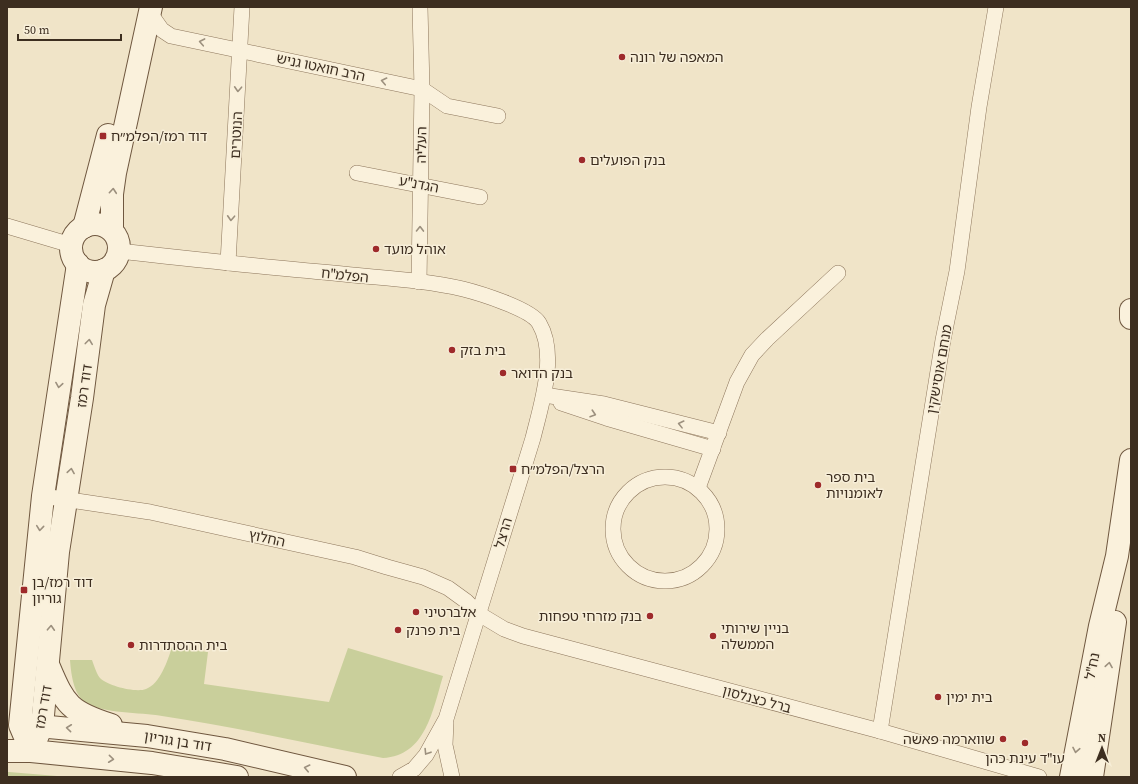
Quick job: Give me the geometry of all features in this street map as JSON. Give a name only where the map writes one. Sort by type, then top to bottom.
[{"type":"street","name":"הנוטרים","points":[[228,263],[242,7]]},
{"type":"street","name":"העליה","points":[[419,282],[422,90],[420,7]]},
{"type":"street","name":"מנחם אוסישקין","points":[[880,731],[943,340],[956,271],[979,108],[996,7]]},
{"type":"street","name":"הרב חואטו גניש","points":[[147,9],[162,30],[171,36],[422,90],[447,106],[498,116]]},
{"type":"street","points":[[84,227],[147,9]]},
{"type":"street","points":[[7,226],[74,255],[91,271],[104,270],[114,262],[119,251],[119,244],[112,230],[112,194],[147,9]]},
{"type":"street","name":"הגדנ\"ע","points":[[357,173],[420,184],[480,197]]},
{"type":"street","points":[[74,255],[78,232],[84,227],[98,224],[112,230]]},
{"type":"street","name":"הפלמ\"ח","points":[[119,251],[419,282],[463,289],[510,304],[538,322],[547,344]]},
{"type":"street","name":"דוד רמז","points":[[31,751],[13,725],[27,656],[43,496],[74,255]]},
{"type":"street","name":"דוד רמז","points":[[31,751],[42,726],[49,666],[51,614],[94,305],[104,270]]},
{"type":"street","points":[[698,488],[737,382],[752,355],[767,339],[838,273]]},
{"type":"street","points":[[1131,310],[1131,318]]},
{"type":"street","name":"הרצל","points":[[400,777],[414,770],[426,755],[446,719],[533,438],[544,395],[548,359],[547,344]]},
{"type":"street","points":[[544,395],[604,404],[719,433]]},
{"type":"street","points":[[544,395],[569,406],[606,418],[713,449]]},
{"type":"street","name":"נח\"ל","points":[[1071,777],[1100,626],[1117,556],[1131,460]]},
{"type":"street","points":[[664,476],[682,479],[698,488],[709,500],[716,515],[718,526],[715,548],[707,562],[694,573],[673,581],[662,582],[646,578],[631,570],[620,557],[614,540],[613,522],[619,504],[630,490],[646,480],[664,476]]},
{"type":"street","name":"החלוץ","points":[[43,496],[150,512],[355,557],[423,577],[448,588],[466,601],[479,614]]},
{"type":"street","name":"נח\"ל","points":[[1092,777],[1117,608],[1117,556]]},
{"type":"street","name":"ברל כצנלסון","points":[[479,614],[504,629],[523,636],[880,731],[1039,777]]},
{"type":"street","points":[[7,696],[20,679],[27,656]]},
{"type":"street","points":[[49,666],[59,691],[72,708],[106,724],[147,736]]},
{"type":"street","name":"הרצל","points":[[446,719],[445,745],[452,777]]},
{"type":"street","name":"דוד בן גוריון","points":[[13,725],[42,726],[147,736],[225,749],[345,777]]},
{"type":"street","name":"דוד בן גוריון","points":[[7,751],[31,751],[152,763],[238,777]]},
{"type":"green space","points":[[172,647],[208,652],[204,684],[329,702],[348,648],[443,676],[431,716],[418,740],[409,749],[398,755],[383,758],[217,725],[162,716],[102,709],[85,702],[75,688],[70,660],[92,660],[100,678],[110,684],[136,690],[146,689],[159,677],[166,665]]},
{"type":"green space","points":[[7,772],[9,772],[69,777],[7,777]]},
{"type":"place","name":"המאפה של רונה","points":[[622,57]]},
{"type":"place","name":"דוד רמז/הפלמ״ח","points":[[103,136]]},
{"type":"place","name":"בנק הפועלים","points":[[582,160]]},
{"type":"place","name":"אוהל מועד","points":[[376,249]]},
{"type":"place","name":"בית בזק","points":[[452,350]]},
{"type":"place","name":"בנק הדואר","points":[[503,373]]},
{"type":"place","name":"הרצל/הפלמ״ח","points":[[513,469]]},
{"type":"place","name":"בית ספר לאומנויות","points":[[818,485]]},
{"type":"place","name":"דוד רמז/בן גוריון","points":[[24,590]]},
{"type":"place","name":"אלברטיני","points":[[416,612]]},
{"type":"place","name":"בנק מזרחי טפחות","points":[[650,616]]},
{"type":"place","name":"בית פרנק","points":[[398,630]]},
{"type":"place","name":"בניין שירותי הממשלה","points":[[713,636]]},
{"type":"place","name":"בית ההסתדרות","points":[[131,645]]},
{"type":"place","name":"בית ימין","points":[[938,697]]},
{"type":"place","name":"שווארמה פאשה","points":[[1003,739]]},
{"type":"place","name":"עו\"ד עינת כהן","points":[[1025,743]]}]
